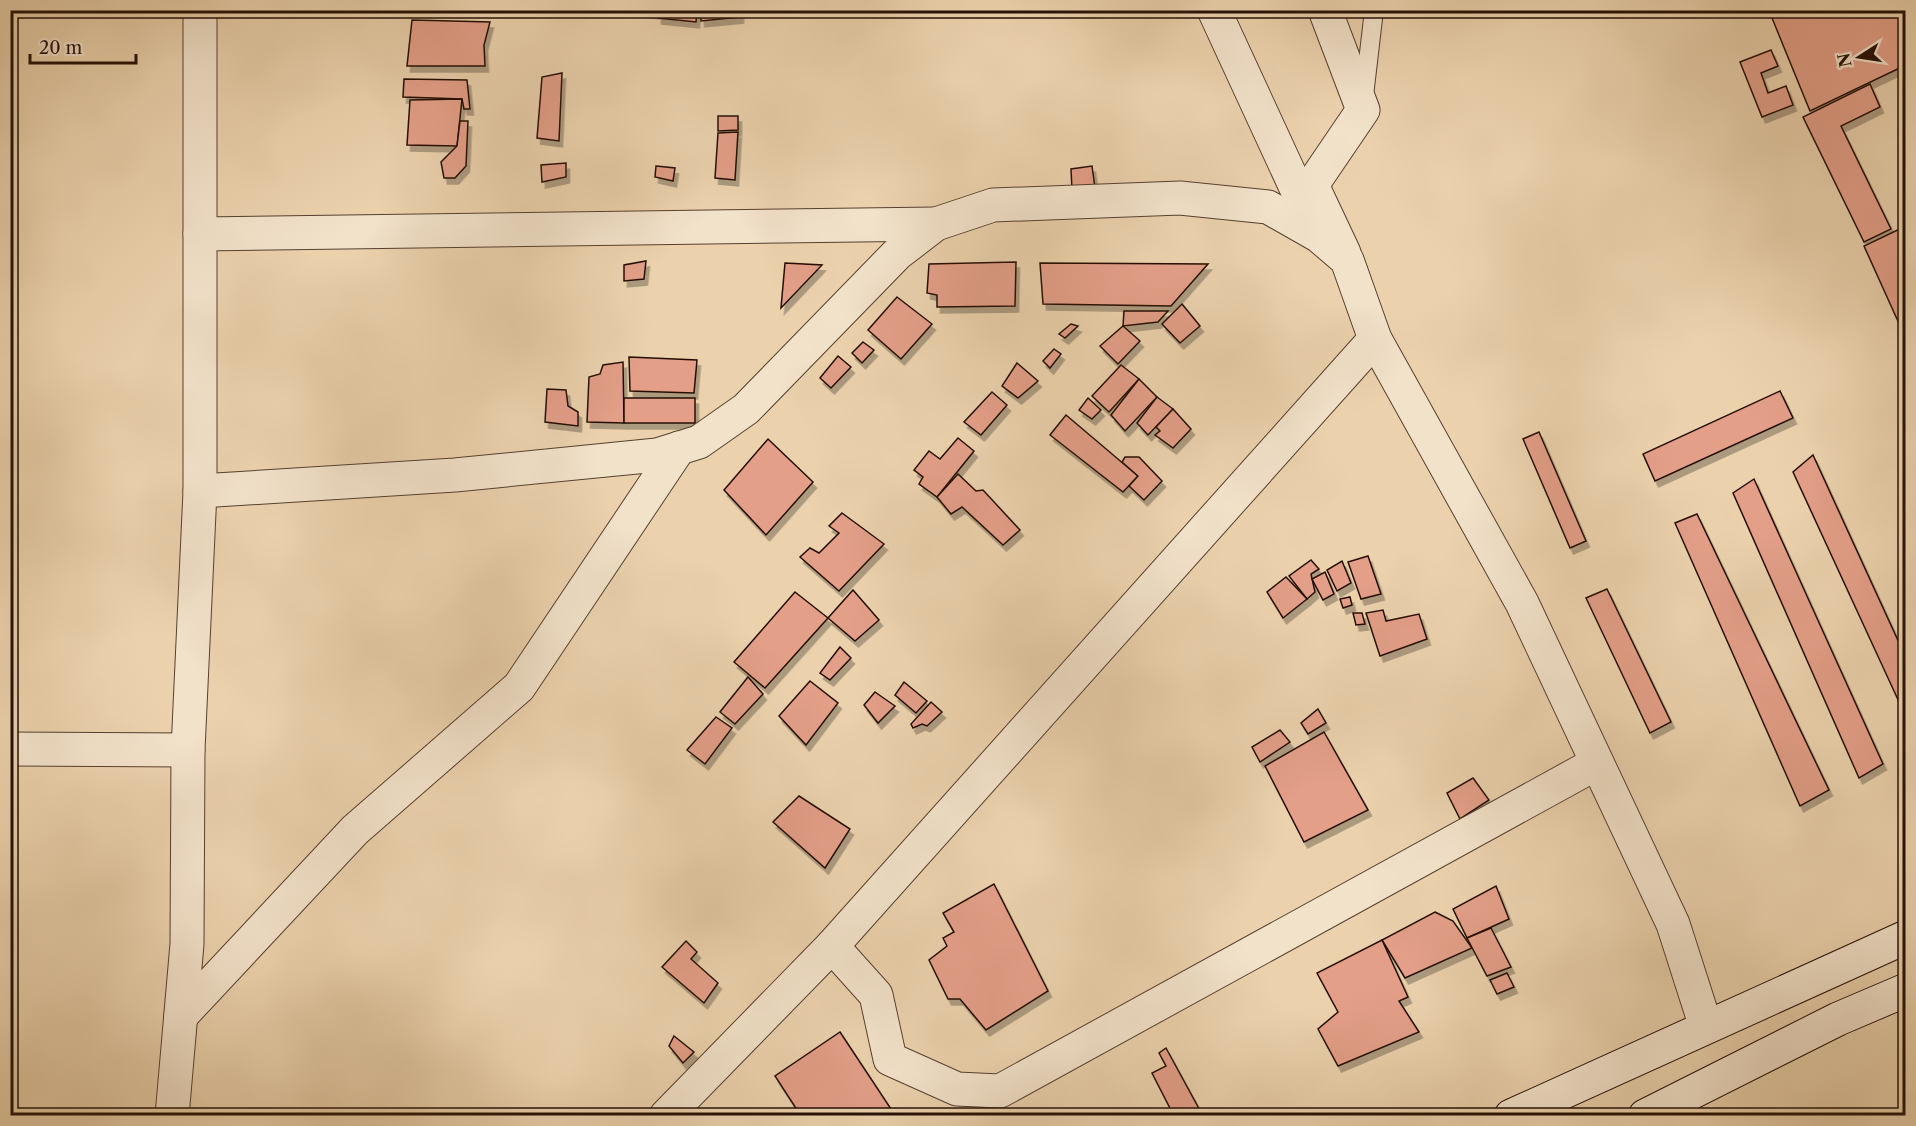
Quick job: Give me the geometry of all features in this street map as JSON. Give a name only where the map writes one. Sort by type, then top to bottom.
[{"type":"street","points":[[172,1116],[187,944],[188,750],[200,491],[200,10]]},
{"type":"street","points":[[1214,10],[1319,236]]},
{"type":"street","points":[[1325,10],[1362,110],[1312,184],[1347,260],[1375,339],[1522,603],[1673,924],[1706,1028]]},
{"type":"street","points":[[200,234],[936,224],[993,205],[1180,198],[1268,207],[1319,236],[1347,260]]},
{"type":"street","points":[[200,491],[467,474],[657,455],[699,442],[746,409],[897,254],[936,224]]},
{"type":"street","points":[[666,1116],[832,946],[1375,339]]},
{"type":"street","points":[[181,1016],[355,830],[519,687],[679,448]]},
{"type":"street","points":[[10,749],[188,750]]},
{"type":"street","points":[[832,946],[876,995],[891,1059],[957,1089],[1000,1091],[1597,763]]},
{"type":"street","points":[[1512,1116],[1905,938]]},
{"type":"street","points":[[1646,1116],[1838,1019],[1905,990]]},
{"type":"lane","points":[[1362,110],[1374,10]]},
{"type":"building","points":[[628,10],[656,10],[656,13]]},
{"type":"building","points":[[658,10],[697,10],[696,22],[658,18]]},
{"type":"building","points":[[701,10],[740,10],[740,17],[701,21]]},
{"type":"building","points":[[1789,10],[1906,10],[1906,65],[1810,111],[1772,18]]},
{"type":"building","points":[[412,20],[490,22],[484,45],[485,66],[407,66]]},
{"type":"building","points":[[1771,50],[1778,66],[1761,73],[1768,93],[1786,86],[1793,105],[1762,117],[1740,62]]},
{"type":"building","points":[[562,73],[559,141],[537,138],[542,77]]},
{"type":"building","points":[[404,79],[467,80],[470,109],[464,109],[462,99],[403,97]]},
{"type":"building","points":[[1870,84],[1880,107],[1841,126],[1891,229],[1864,242],[1803,117]]},
{"type":"building","points":[[462,99],[457,146],[407,145],[410,100]]},
{"type":"building","points":[[718,116],[738,116],[738,130],[718,131]]},
{"type":"building","points":[[460,121],[468,121],[466,166],[455,178],[444,178],[441,162],[457,146]]},
{"type":"building","points":[[738,132],[735,180],[715,178],[718,133]]},
{"type":"building","points":[[566,163],[566,177],[542,182],[541,165]]},
{"type":"building","points":[[656,166],[675,168],[673,181],[655,177]]},
{"type":"building","points":[[1092,166],[1095,188],[1072,190],[1071,169]]},
{"type":"building","points":[[1906,226],[1906,339],[1864,246]]},
{"type":"building","points":[[646,261],[644,279],[624,281],[624,265]]},
{"type":"building","points":[[1016,262],[1015,306],[937,307],[937,295],[927,293],[929,264]]},
{"type":"building","points":[[785,263],[822,265],[781,308]]},
{"type":"building","points":[[1040,263],[1208,264],[1171,306],[1043,304]]},
{"type":"building","points":[[897,297],[932,324],[901,359],[868,330]]},
{"type":"building","points":[[1182,304],[1200,326],[1180,343],[1162,324]]},
{"type":"building","points":[[1124,311],[1168,311],[1158,322],[1123,326]]},
{"type":"building","points":[[1071,324],[1078,326],[1065,338],[1059,334]]},
{"type":"building","points":[[1123,326],[1140,341],[1118,364],[1100,346]]},
{"type":"building","points":[[863,342],[874,350],[862,363],[852,353]]},
{"type":"building","points":[[1054,349],[1061,354],[1050,368],[1043,361]]},
{"type":"building","points":[[838,356],[851,367],[831,388],[820,378]]},
{"type":"building","points":[[629,357],[697,360],[694,393],[630,391]]},
{"type":"building","points":[[623,362],[624,423],[587,422],[589,377],[600,374],[603,365]]},
{"type":"building","points":[[1017,363],[1038,381],[1018,398],[1002,386]]},
{"type":"building","points":[[1121,365],[1139,379],[1109,412],[1092,396]]},
{"type":"building","points":[[1139,379],[1157,397],[1125,431],[1111,415]]},
{"type":"building","points":[[547,389],[566,390],[568,406],[578,412],[578,426],[545,422]]},
{"type":"building","points":[[1780,391],[1793,418],[1655,481],[1643,454]]},
{"type":"building","points":[[992,392],[1007,405],[981,435],[964,422]]},
{"type":"building","points":[[1157,397],[1173,409],[1148,435],[1137,423]]},
{"type":"building","points":[[624,398],[695,398],[695,423],[624,423]]},
{"type":"building","points":[[1088,398],[1101,410],[1092,419],[1079,410]]},
{"type":"building","points":[[1173,409],[1191,429],[1173,448],[1155,435],[1160,431],[1156,427]]},
{"type":"building","points":[[1066,415],[1138,476],[1123,492],[1050,435]]},
{"type":"building","points":[[1539,432],[1586,541],[1570,548],[1523,439]]},
{"type":"building","points":[[958,438],[974,451],[937,497],[919,484],[923,477],[914,470],[929,451],[940,459]]},
{"type":"building","points":[[768,439],[813,482],[766,535],[724,490]]},
{"type":"building","points":[[1813,455],[1906,658],[1906,717],[1793,472]]},
{"type":"building","points":[[1125,457],[1139,457],[1162,481],[1144,500],[1129,486],[1138,476],[1122,462]]},
{"type":"building","points":[[958,474],[976,491],[983,490],[1020,530],[1003,545],[962,507],[951,514],[937,497]]},
{"type":"building","points":[[1754,479],[1883,764],[1859,778],[1733,493]]},
{"type":"building","points":[[842,513],[884,544],[839,591],[800,557],[810,548],[819,553],[839,533],[829,526]]},
{"type":"building","points":[[1697,514],[1829,790],[1800,806],[1675,523]]},
{"type":"building","points":[[1368,556],[1381,594],[1361,599],[1348,562]]},
{"type":"building","points":[[1311,560],[1319,569],[1311,574],[1315,592],[1307,599],[1289,576]]},
{"type":"building","points":[[1342,561],[1351,583],[1337,591],[1327,570]]},
{"type":"building","points":[[1325,572],[1334,594],[1323,600],[1312,579]]},
{"type":"building","points":[[1286,577],[1307,599],[1283,618],[1267,592]]},
{"type":"building","points":[[1607,589],[1671,722],[1650,733],[1586,598]]},
{"type":"building","points":[[853,590],[879,620],[855,641],[828,618]]},
{"type":"building","points":[[795,592],[828,618],[765,688],[734,662]]},
{"type":"building","points":[[1350,597],[1352,605],[1343,608],[1340,599]]},
{"type":"building","points":[[1383,610],[1386,621],[1419,614],[1427,639],[1380,656],[1366,613]]},
{"type":"building","points":[[1353,613],[1362,613],[1365,624],[1356,625]]},
{"type":"building","points":[[840,647],[851,658],[830,680],[820,673]]},
{"type":"building","points":[[748,677],[763,694],[735,724],[720,712]]},
{"type":"building","points":[[810,681],[838,703],[806,745],[779,716]]},
{"type":"building","points":[[904,682],[927,701],[916,713],[895,695]]},
{"type":"building","points":[[875,692],[895,706],[878,723],[864,705]]},
{"type":"building","points":[[931,702],[942,712],[927,726],[922,724],[913,728],[911,724]]},
{"type":"building","points":[[1318,709],[1326,723],[1308,734],[1301,723]]},
{"type":"building","points":[[716,717],[732,728],[705,764],[687,750]]},
{"type":"building","points":[[1280,730],[1290,742],[1260,762],[1252,747]]},
{"type":"building","points":[[1324,732],[1368,810],[1304,842],[1265,766]]},
{"type":"building","points":[[1473,778],[1489,800],[1460,819],[1447,793]]},
{"type":"building","points":[[799,796],[850,829],[825,868],[773,822]]},
{"type":"building","points":[[994,884],[1048,991],[986,1030],[960,999],[948,999],[929,960],[947,946],[943,938],[954,932],[943,913]]},
{"type":"building","points":[[1496,886],[1509,919],[1467,938],[1453,909]]},
{"type":"building","points":[[1435,912],[1453,921],[1472,948],[1405,978],[1382,940]]},
{"type":"building","points":[[1491,928],[1511,967],[1487,976],[1467,938]]},
{"type":"building","points":[[1382,940],[1408,997],[1399,1001],[1419,1032],[1338,1066],[1318,1029],[1338,1012],[1317,973]]},
{"type":"building","points":[[686,941],[697,952],[691,959],[718,983],[704,1003],[662,967]]},
{"type":"building","points":[[1507,973],[1514,987],[1497,994],[1490,980]]},
{"type":"building","points":[[840,1032],[893,1112],[887,1116],[801,1116],[775,1076]]},
{"type":"building","points":[[674,1036],[694,1052],[683,1063],[669,1046]]},
{"type":"building","points":[[1166,1048],[1203,1116],[1174,1116],[1152,1073],[1166,1066],[1159,1053]]}]
